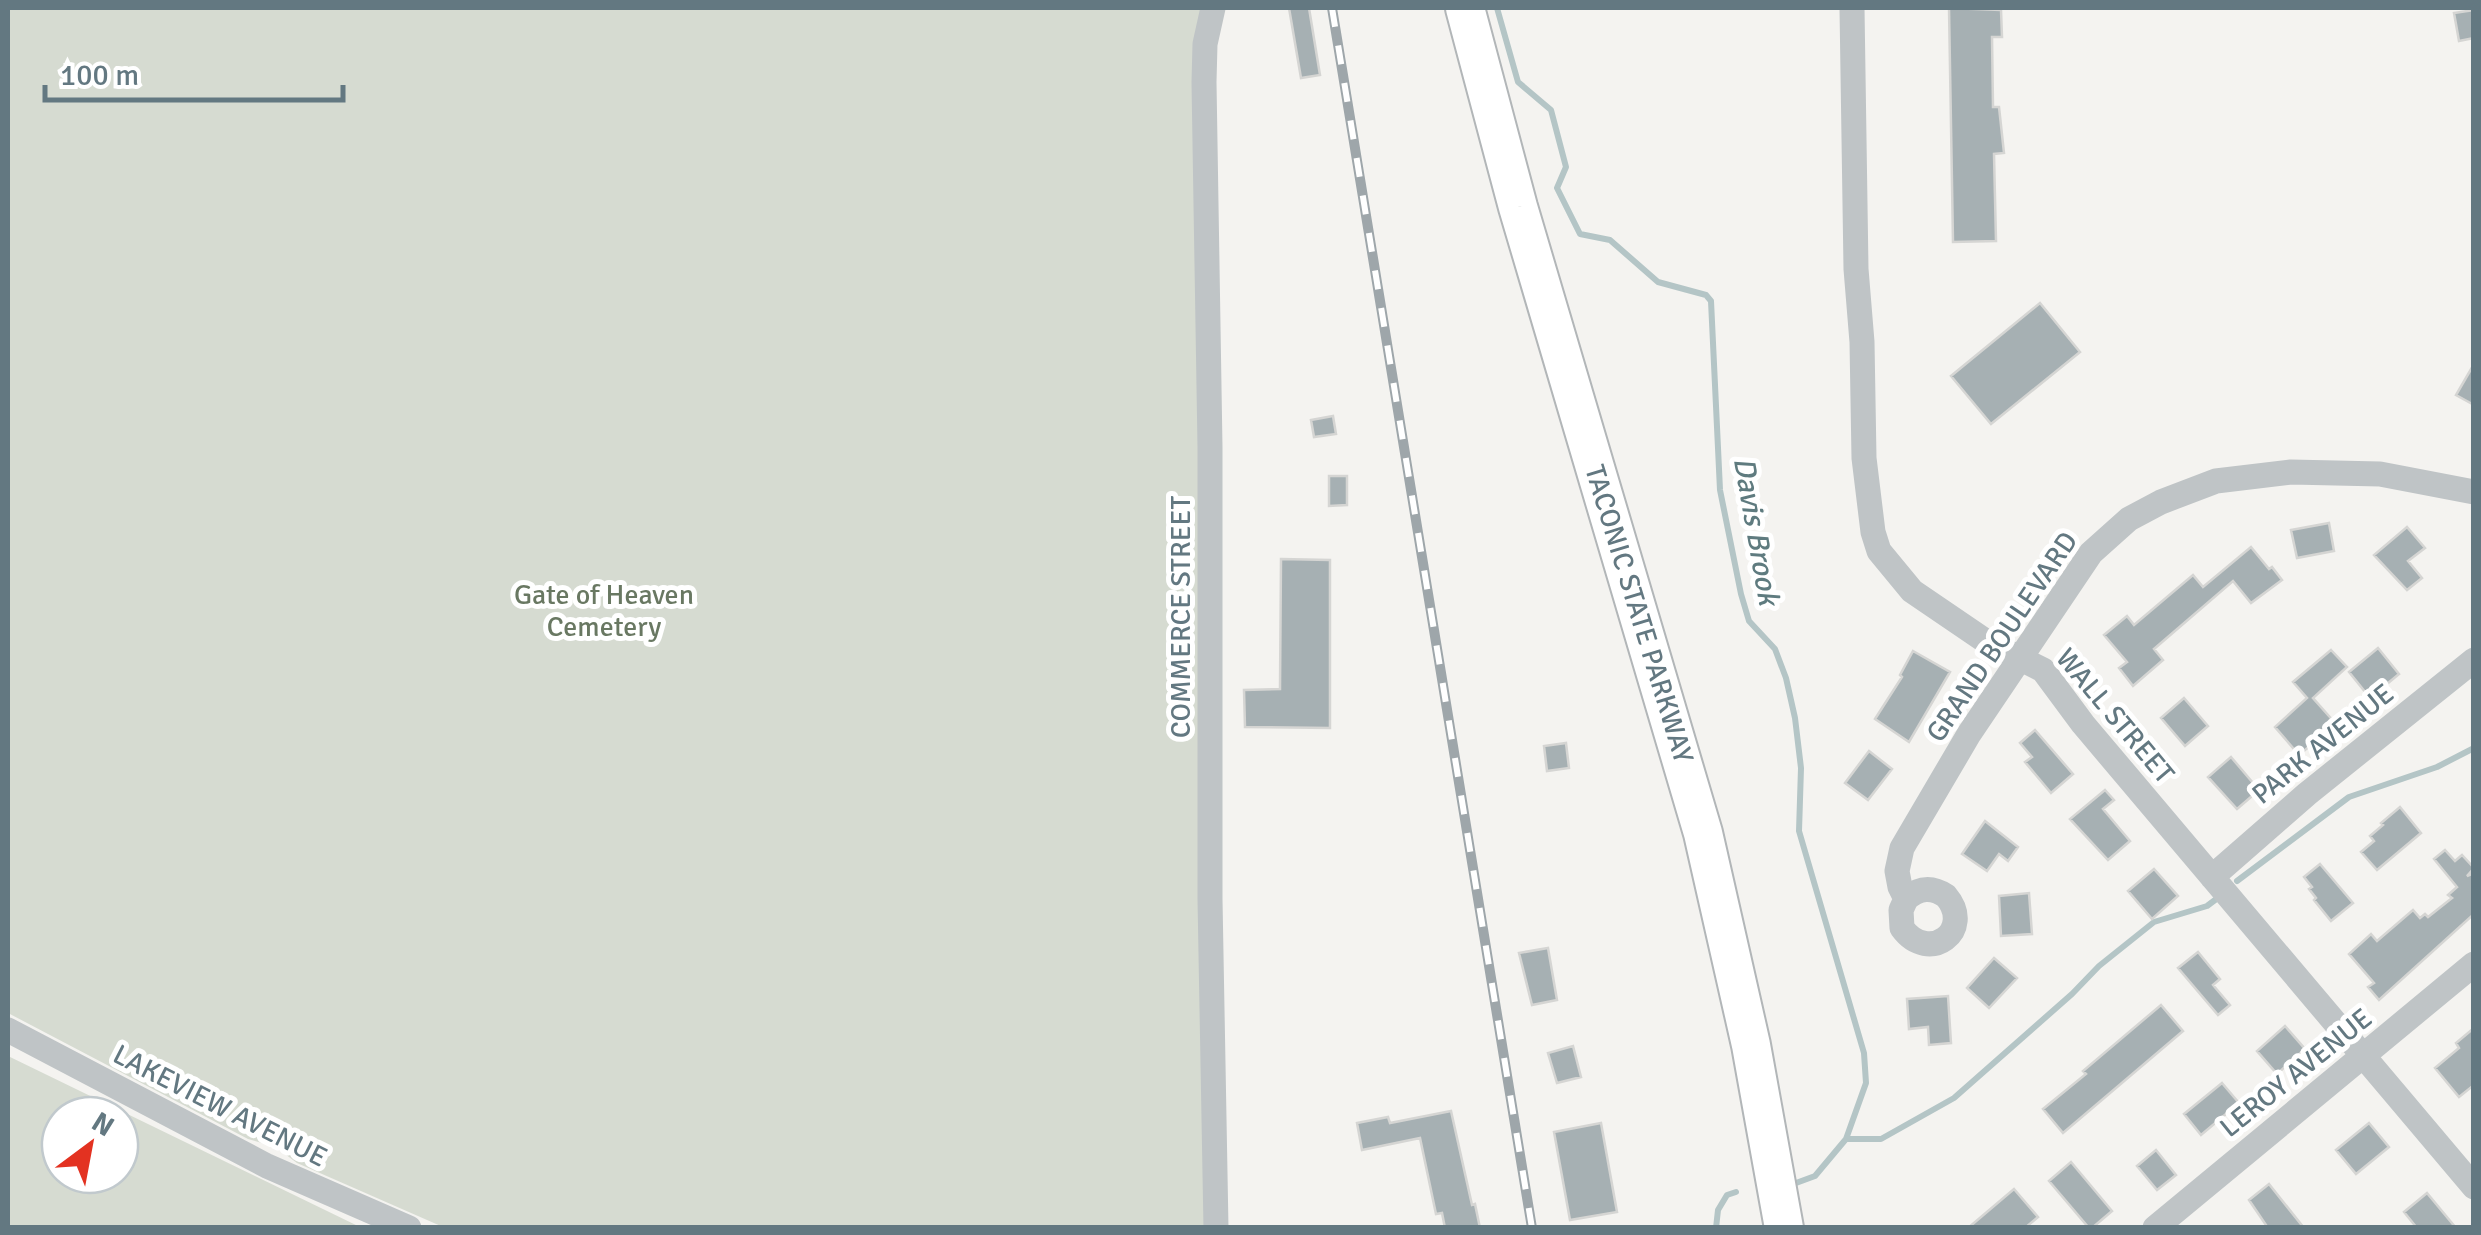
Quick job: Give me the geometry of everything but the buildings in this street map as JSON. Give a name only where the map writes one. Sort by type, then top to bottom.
[{"type":"highway","name":"TACONIC STATE PARKWAY","points":[[1443,8],[1486,169],[1686,847],[1732,1058],[1758,1228]]},
{"type":"highway","name":"TACONIC STATE PARKWAY","points":[[1465,8],[1513,189],[1703,833],[1744,1009],[1784,1228]]},
{"type":"street","name":"COMMERCE STREET","points":[[1214,8],[1205,44],[1204,82],[1216,1228]]},
{"type":"street","name":"WALL STREET","points":[[1852,8],[1864,458],[1872,532],[1879,551],[1912,591],[1984,640],[2043,670],[2083,724],[2474,1187]]},
{"type":"street","name":"GRAND BOULEVARD","points":[[1906,900],[1898,871],[1902,848],[2020,656],[2091,552],[2109,534],[2160,502],[2216,481],[2291,472],[2380,474],[2474,492]]},
{"type":"street","name":"PARK AVENUE","points":[[2212,878],[2308,794],[2474,660]]},
{"type":"street","name":"LEROY AVENUE","points":[[2155,1228],[2474,964]]},
{"type":"street","name":"LAKEVIEW AVENUE","points":[[8,1030],[267,1166],[409,1228]]},
{"type":"green space","name":"Gate of Heaven Cemetery","points":[[8,8],[1203,8],[1206,1227],[443,1227],[297,1163],[285,1154],[279,1142],[248,1139],[8,1013]]},
{"type":"green space","points":[[8,1056],[88,1095],[40,1095],[40,1195],[140,1195],[140,1120],[360,1227],[8,1227]]},
{"type":"waterway","name":"Davis Brook","points":[[1497,8],[1518,82],[1551,110],[1566,167],[1557,188],[1580,234],[1610,240],[1658,282],[1706,295],[1711,301],[1720,490],[1741,594],[1749,621],[1775,649],[1786,678],[1801,768],[1799,831],[1864,1053],[1866,1083],[1846,1139],[1815,1176],[1796,1183]]},
{"type":"waterway","points":[[2237,881],[2349,797],[2437,767],[2474,748]]},
{"type":"waterway","points":[[1846,1139],[1881,1139],[1954,1098],[2099,966],[2154,922],[2207,906],[2219,897]]},
{"type":"waterway","name":"Davis Brook","points":[[1716,1228],[1718,1210],[1727,1195],[1736,1192]]},
{"type":"railway","points":[[1332,8],[1532,1228]]}]
